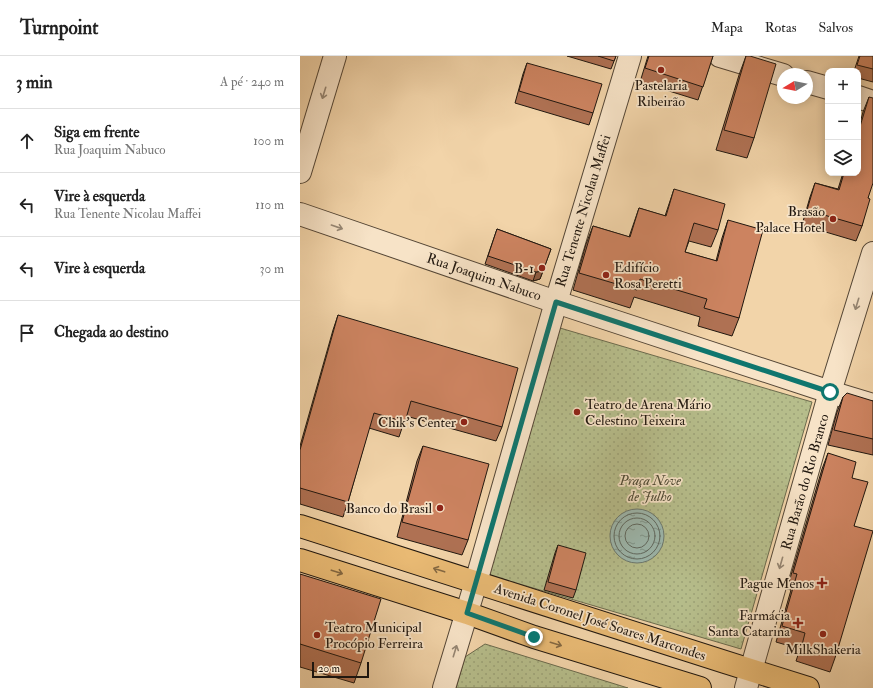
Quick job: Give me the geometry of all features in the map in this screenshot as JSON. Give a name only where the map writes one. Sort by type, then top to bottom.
[{"type":"main road","name":"Avenida Coronel José Soares Marcondes","points":[[300,526],[476,582],[748,679],[808,688]]},
{"type":"main road","points":[[300,560],[467,613],[534,637],[700,688]]},
{"type":"street","points":[[300,172],[335,56]]},
{"type":"street","name":"Rua Tenente Nicolau Maffei","points":[[444,688],[556,302],[630,56]]},
{"type":"street","points":[[720,56],[777,73]]},
{"type":"street","points":[[813,84],[825,87]]},
{"type":"street","points":[[861,98],[873,102]]},
{"type":"street","name":"Rua Joaquim Nabuco","points":[[300,214],[556,302],[873,405]]},
{"type":"street","name":"Rua Barão do Rio Branco","points":[[748,679],[830,392],[873,253]]},
{"type":"green space","name":"Praça Nove de Julho","points":[[560,328],[812,402],[741,649],[489,575]]},
{"type":"green space","points":[[485,644],[628,688],[456,688],[465,657]]},
{"type":"water","points":[[632,509],[642,509],[652,513],[660,521],[664,531],[664,541],[660,551],[652,559],[642,563],[632,563],[622,559],[614,551],[610,541],[610,531],[614,521],[622,513]]},
{"type":"building","points":[[598,56],[616,56],[614,61]]},
{"type":"building","points":[[649,56],[713,56],[703,87],[645,68]]},
{"type":"building","points":[[746,56],[776,64],[754,138],[724,130]]},
{"type":"building","points":[[860,56],[873,56],[873,69],[857,65]]},
{"type":"building","points":[[527,63],[602,84],[593,113],[519,91]]},
{"type":"building","points":[[869,97],[873,98],[873,183],[862,226],[807,210],[815,183],[839,190],[843,176],[861,176],[861,123]]},
{"type":"building","points":[[674,189],[725,204],[718,230],[694,223],[685,252],[717,261],[728,220],[763,230],[739,318],[704,308],[707,299],[640,279],[637,290],[579,273],[593,226],[630,237],[639,208],[666,216]]},
{"type":"building","points":[[497,229],[551,249],[543,271],[536,272],[488,256]]},
{"type":"building","name":"Chik's Center","points":[[338,315],[518,368],[502,427],[411,401],[405,422],[374,413],[348,502],[300,488],[300,450]]},
{"type":"building","points":[[847,393],[873,401],[873,439],[834,430],[843,397]]},
{"type":"building","name":"Banco do Brasil","points":[[423,446],[489,464],[468,540],[402,522]]},
{"type":"building","points":[[828,453],[856,462],[852,478],[868,482],[854,526],[873,531],[836,655],[802,645],[805,633],[782,626],[797,574],[793,573]]},
{"type":"building","points":[[558,545],[586,553],[576,590],[548,582]]},
{"type":"building","points":[[300,574],[381,599],[361,663],[300,644]]},
{"type":"place","name":"Pastelaria Ribeirão","points":[[661,70]]},
{"type":"place","name":"Brasão Palace Hotel","points":[[833,219]]},
{"type":"place","name":"B-1","points":[[542,268]]},
{"type":"place","name":"Edifício Rosa Peretti","points":[[606,275]]},
{"type":"place","name":"Teatro de Arena Mário Celestino Teixeira","points":[[577,412]]},
{"type":"place","name":"Chik's Center","points":[[464,422]]},
{"type":"place","name":"Banco do Brasil","points":[[440,508]]},
{"type":"place","name":"Pague Menos","points":[[822,583]]},
{"type":"place","name":"Farmácia Santa Catarina","points":[[798,623]]},
{"type":"place","name":"MilkShakeria","points":[[823,634]]},
{"type":"place","name":"Teatro Municipal Procópio Ferreira","points":[[317,635]]},
{"type":"route","points":[[534,637],[467,613],[556,302],[830,392]]}]
